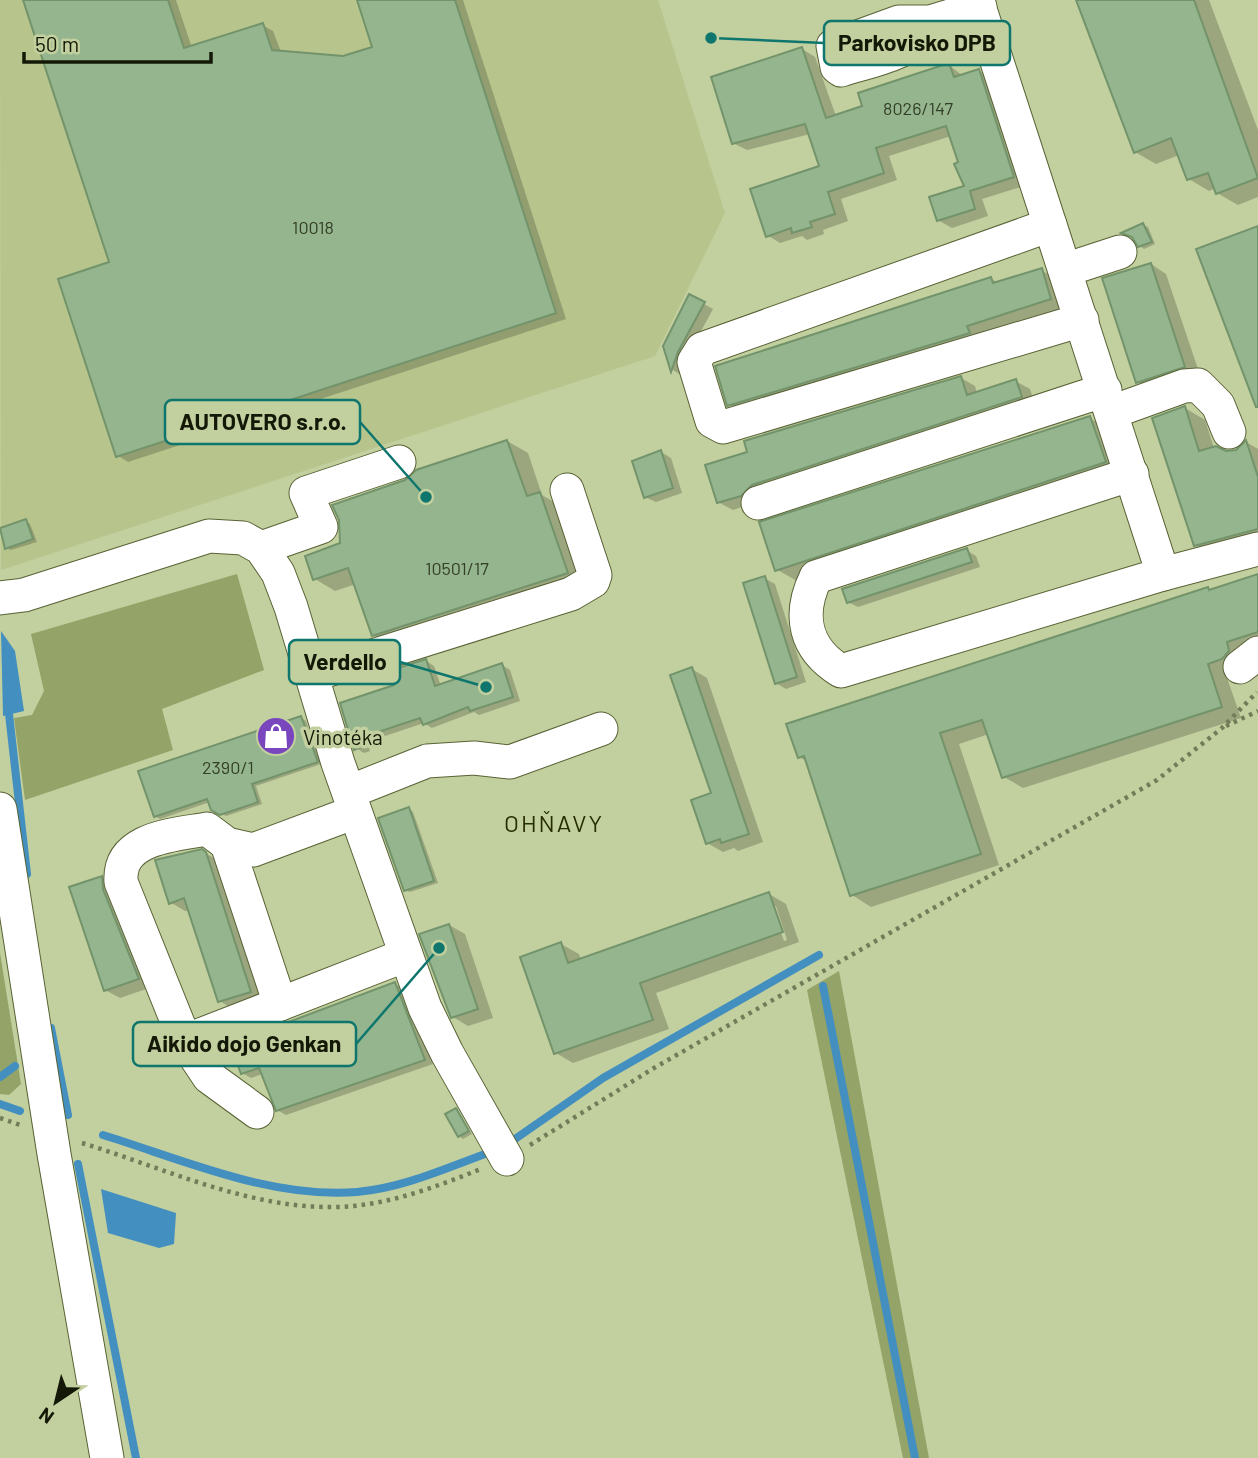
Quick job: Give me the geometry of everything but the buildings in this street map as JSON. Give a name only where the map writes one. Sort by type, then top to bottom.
[{"type":"street","points":[[930,22],[978,4],[1163,574]]},
{"type":"street","points":[[1051,225],[702,349],[694,362],[712,421],[723,427],[1082,320]]},
{"type":"street","points":[[1065,270],[1120,252]]},
{"type":"street","points":[[758,503],[1109,401],[1184,386],[1198,385],[1218,405],[1229,432]]},
{"type":"street","points":[[261,548],[321,527],[306,493],[399,462]]},
{"type":"street","points":[[1132,474],[816,578],[807,596],[805,620],[820,658],[841,671],[1163,574],[1258,549]]},
{"type":"street","points":[[312,676],[571,594],[593,581],[595,575],[567,490]]},
{"type":"street","points":[[0,598],[24,595],[209,536],[237,536],[261,548],[282,582],[352,802],[406,955],[447,1053],[507,1159]]},
{"type":"street","points":[[257,1112],[209,1077],[184,1041],[121,882],[123,863],[143,842],[207,829],[228,844],[253,850],[352,802],[427,761],[474,758],[510,762],[601,729]]},
{"type":"street","points":[[0,809],[50,1134],[107,1458]]},
{"type":"street","points":[[228,844],[280,1004]]},
{"type":"street","points":[[184,1041],[406,955]]},
{"type":"path","points":[[1222,728],[1252,670]]},
{"type":"path","points":[[50,1134],[275,1203],[336,1207],[399,1198],[507,1159],[654,1068],[1157,780],[1222,728],[1258,711]]},
{"type":"shaded area","points":[[0,0],[658,0],[725,213],[655,356],[1,570]]},
{"type":"shaded area","points":[[237,574],[264,670],[162,709],[173,750],[25,800],[14,718],[32,715],[44,691],[31,634]]},
{"type":"shaded area","points":[[0,953],[21,1084],[9,1095],[0,1094]]},
{"type":"shaded area","points":[[839,971],[929,1458],[903,1458],[807,990]]},
{"type":"water","points":[[1,631],[15,651],[24,711],[3,716]]},
{"type":"water","points":[[101,1189],[176,1213],[174,1244],[159,1248],[108,1233]]},
{"type":"waterway","points":[[9,714],[27,874]]},
{"type":"waterway","points":[[515,1139],[603,1078],[819,955]]},
{"type":"waterway","points":[[823,986],[915,1458]]},
{"type":"waterway","points":[[51,1028],[68,1115]]},
{"type":"waterway","points":[[0,1077],[15,1066]]},
{"type":"waterway","points":[[0,1104],[20,1111]]},
{"type":"waterway","points":[[103,1135],[228,1176],[292,1190],[325,1193],[374,1190],[422,1177],[485,1154]]},
{"type":"waterway","points":[[78,1164],[136,1458]]},
{"type":"place","name":"Parkovisko DPB","points":[[711,38]]},
{"type":"place","name":"AUTOVERO s.r.o.","points":[[426,497]]},
{"type":"place","name":"Verdello","points":[[486,687]]},
{"type":"place","name":"Vinotéka","points":[[276,736]]},
{"type":"place","name":"Aikido dojo Genkan","points":[[439,948]]},
{"type":"district","name":"OHŇAVY","points":[[554,822]]}]
